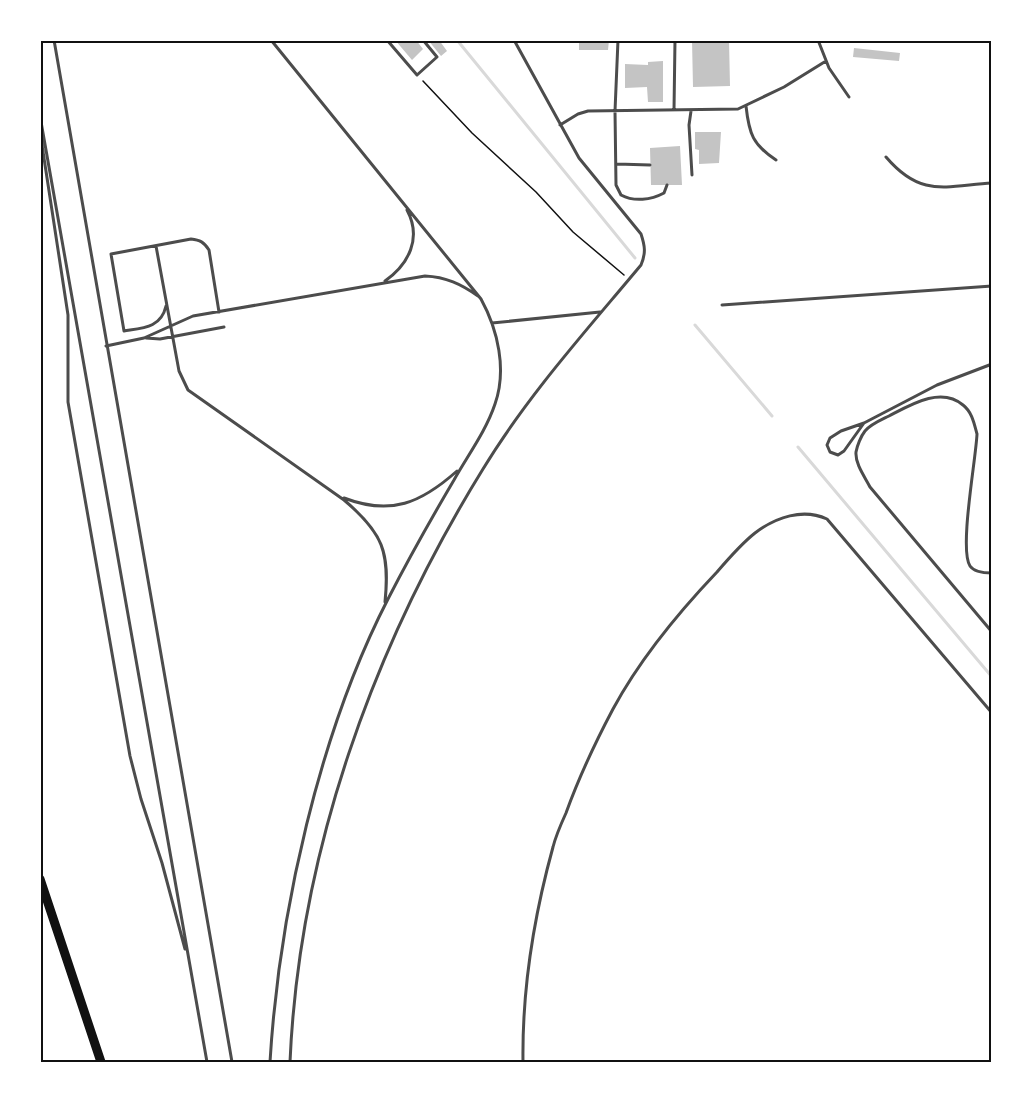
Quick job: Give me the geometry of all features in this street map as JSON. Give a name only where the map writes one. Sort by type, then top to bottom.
[{"type":"main road","points":[[40,879],[101,1062]]},
{"type":"lane","points":[[54,40],[232,1062]]},
{"type":"lane","points":[[270,1062],[285,928],[308,826],[346,698],[385,605],[496,403],[501,373],[500,347],[482,299],[271,40]]},
{"type":"lane","points":[[387,40],[417,75],[437,57],[423,40]]},
{"type":"lane","points":[[290,1062],[306,925],[330,818],[364,708],[390,644],[437,548],[483,468],[550,373],[641,265],[645,254],[641,234],[579,158],[514,40]]},
{"type":"lane","points":[[618,40],[615,111],[616,185],[621,195],[626,198],[651,199],[664,193],[667,185]]},
{"type":"lane","points":[[674,110],[675,40]]},
{"type":"lane","points":[[818,40],[826,61],[849,97]]},
{"type":"lane","points":[[560,126],[578,114],[588,111],[738,109],[793,82],[826,61]]},
{"type":"lane","points":[[746,106],[748,128],[755,141],[760,150],[776,160]]},
{"type":"lane","points":[[691,110],[689,126],[692,175]]},
{"type":"lane","points":[[40,116],[207,1062]]},
{"type":"lane","points":[[40,132],[68,315],[69,402],[130,756],[190,965]]},
{"type":"lane","points":[[886,157],[910,180],[922,185],[947,188],[992,183]]},
{"type":"lane","points":[[617,164],[650,165]]},
{"type":"lane","points":[[383,283],[403,265],[414,241],[411,217],[404,203]]},
{"type":"lane","points":[[166,305],[165,312],[157,323],[149,327],[124,331],[111,254],[191,239],[199,240],[209,250],[219,312]]},
{"type":"lane","points":[[156,246],[178,371],[188,390],[339,496],[359,513],[378,536],[386,561],[385,605]]},
{"type":"lane","points":[[106,346],[144,338],[193,316],[425,276],[439,277],[465,287],[482,299]]},
{"type":"lane","points":[[722,304],[992,286]]},
{"type":"lane","points":[[492,323],[600,312]]},
{"type":"lane","points":[[144,338],[160,339],[224,327]]},
{"type":"lane","points":[[864,423],[844,451],[838,455],[830,452],[827,445],[830,438],[840,431],[864,423],[937,385],[992,364]]},
{"type":"lane","points":[[992,573],[974,570],[967,558],[967,522],[977,434],[974,421],[964,406],[952,399],[928,398],[911,404],[871,425],[861,437],[856,454],[870,487],[992,632]]},
{"type":"lane","points":[[339,496],[369,506],[398,506],[426,496],[460,468]]},
{"type":"lane","points":[[524,1062],[525,998],[535,926],[553,845],[581,774],[614,707],[658,640],[699,591],[756,532],[780,519],[799,514],[816,514],[827,519],[992,713]]},
{"type":"path","points":[[417,75],[472,133],[536,192],[573,232],[629,280]]},
{"type":"building","points":[[395,40],[416,40],[423,49],[412,60]]},
{"type":"building","points":[[428,40],[439,40],[447,51],[441,56]]},
{"type":"building","points":[[579,40],[609,40],[608,50],[579,50]]},
{"type":"building","points":[[692,40],[729,40],[730,86],[693,87]]},
{"type":"building","points":[[854,48],[900,53],[899,61],[853,57]]},
{"type":"building","points":[[663,61],[663,102],[648,102],[647,87],[625,88],[625,64],[648,65],[648,62]]},
{"type":"building","points":[[695,132],[721,132],[719,163],[699,164],[699,150],[695,149]]},
{"type":"building","points":[[680,146],[682,185],[651,185],[650,148]]},
{"type":"waterway","points":[[457,40],[635,258]]},
{"type":"waterway","points":[[695,325],[772,416]]},
{"type":"waterway","points":[[798,447],[992,677]]},
{"type":"railway","points":[[40,1058],[42,1062]]}]
